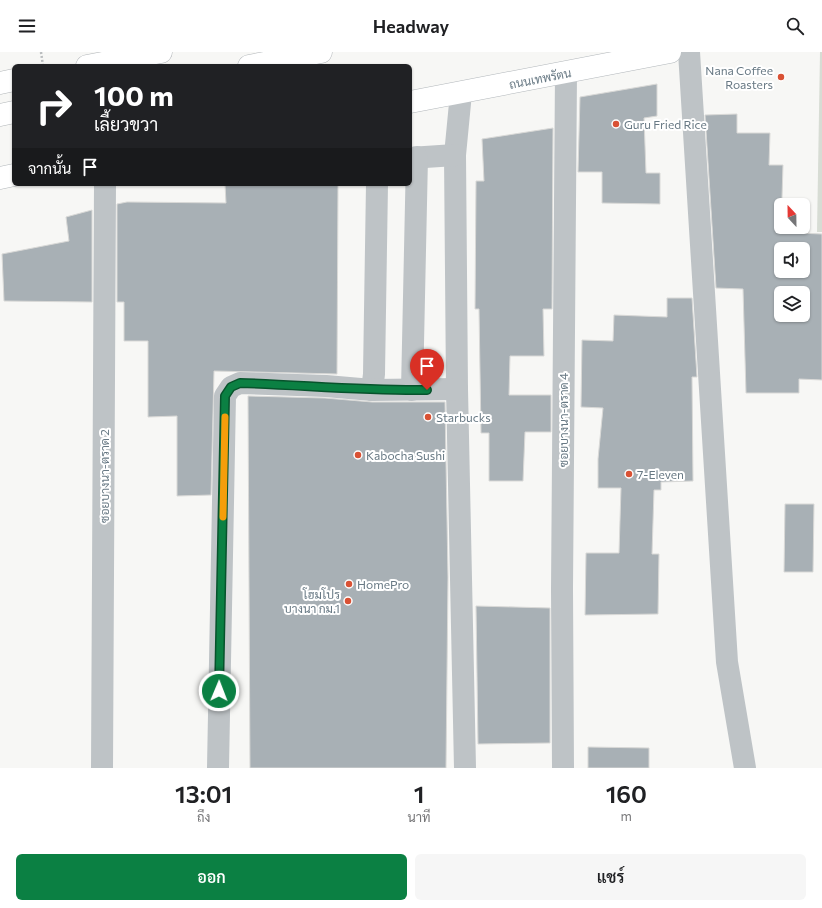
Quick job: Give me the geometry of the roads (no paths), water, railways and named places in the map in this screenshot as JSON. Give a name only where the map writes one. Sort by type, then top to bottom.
[{"type":"main road","points":[[98,64],[161,52]]},
{"type":"main road","points":[[259,64],[321,52]]},
{"type":"main road","name":"ถนนเทพรัตน","points":[[412,102],[670,52]]},
{"type":"main road","points":[[0,82],[12,80]]},
{"type":"main road","points":[[0,115],[12,112]]},
{"type":"main road","points":[[0,178],[12,175]]},
{"type":"street","points":[[689,52],[727,662],[745,768]]},
{"type":"street","name":"ซอยบางนา-ตราด 4","points":[[563,768],[562,589],[566,73]]},
{"type":"street","points":[[461,93],[455,155],[457,389],[465,768]]},
{"type":"street","points":[[412,390],[414,158],[455,155]]},
{"type":"street","name":"ซอยบางนา-ตราด 2","points":[[102,768],[105,186]]},
{"type":"street","points":[[372,390],[374,374],[377,186]]},
{"type":"street","points":[[218,768],[225,396],[231,387],[240,383],[326,386],[372,390],[457,389]]},
{"type":"place","name":"Nana Coffee Roasters","points":[[781,77]]},
{"type":"place","name":"Guru Fried Rice","points":[[616,124]]},
{"type":"place","name":"Starbucks","points":[[428,417]]},
{"type":"place","name":"Kabocha Sushi","points":[[358,455]]},
{"type":"place","name":"7-Eleven","points":[[629,474]]},
{"type":"place","name":"HomePro","points":[[349,584]]},
{"type":"place","name":"โฮมโปร บางนา กม.1","points":[[348,601]]}]
